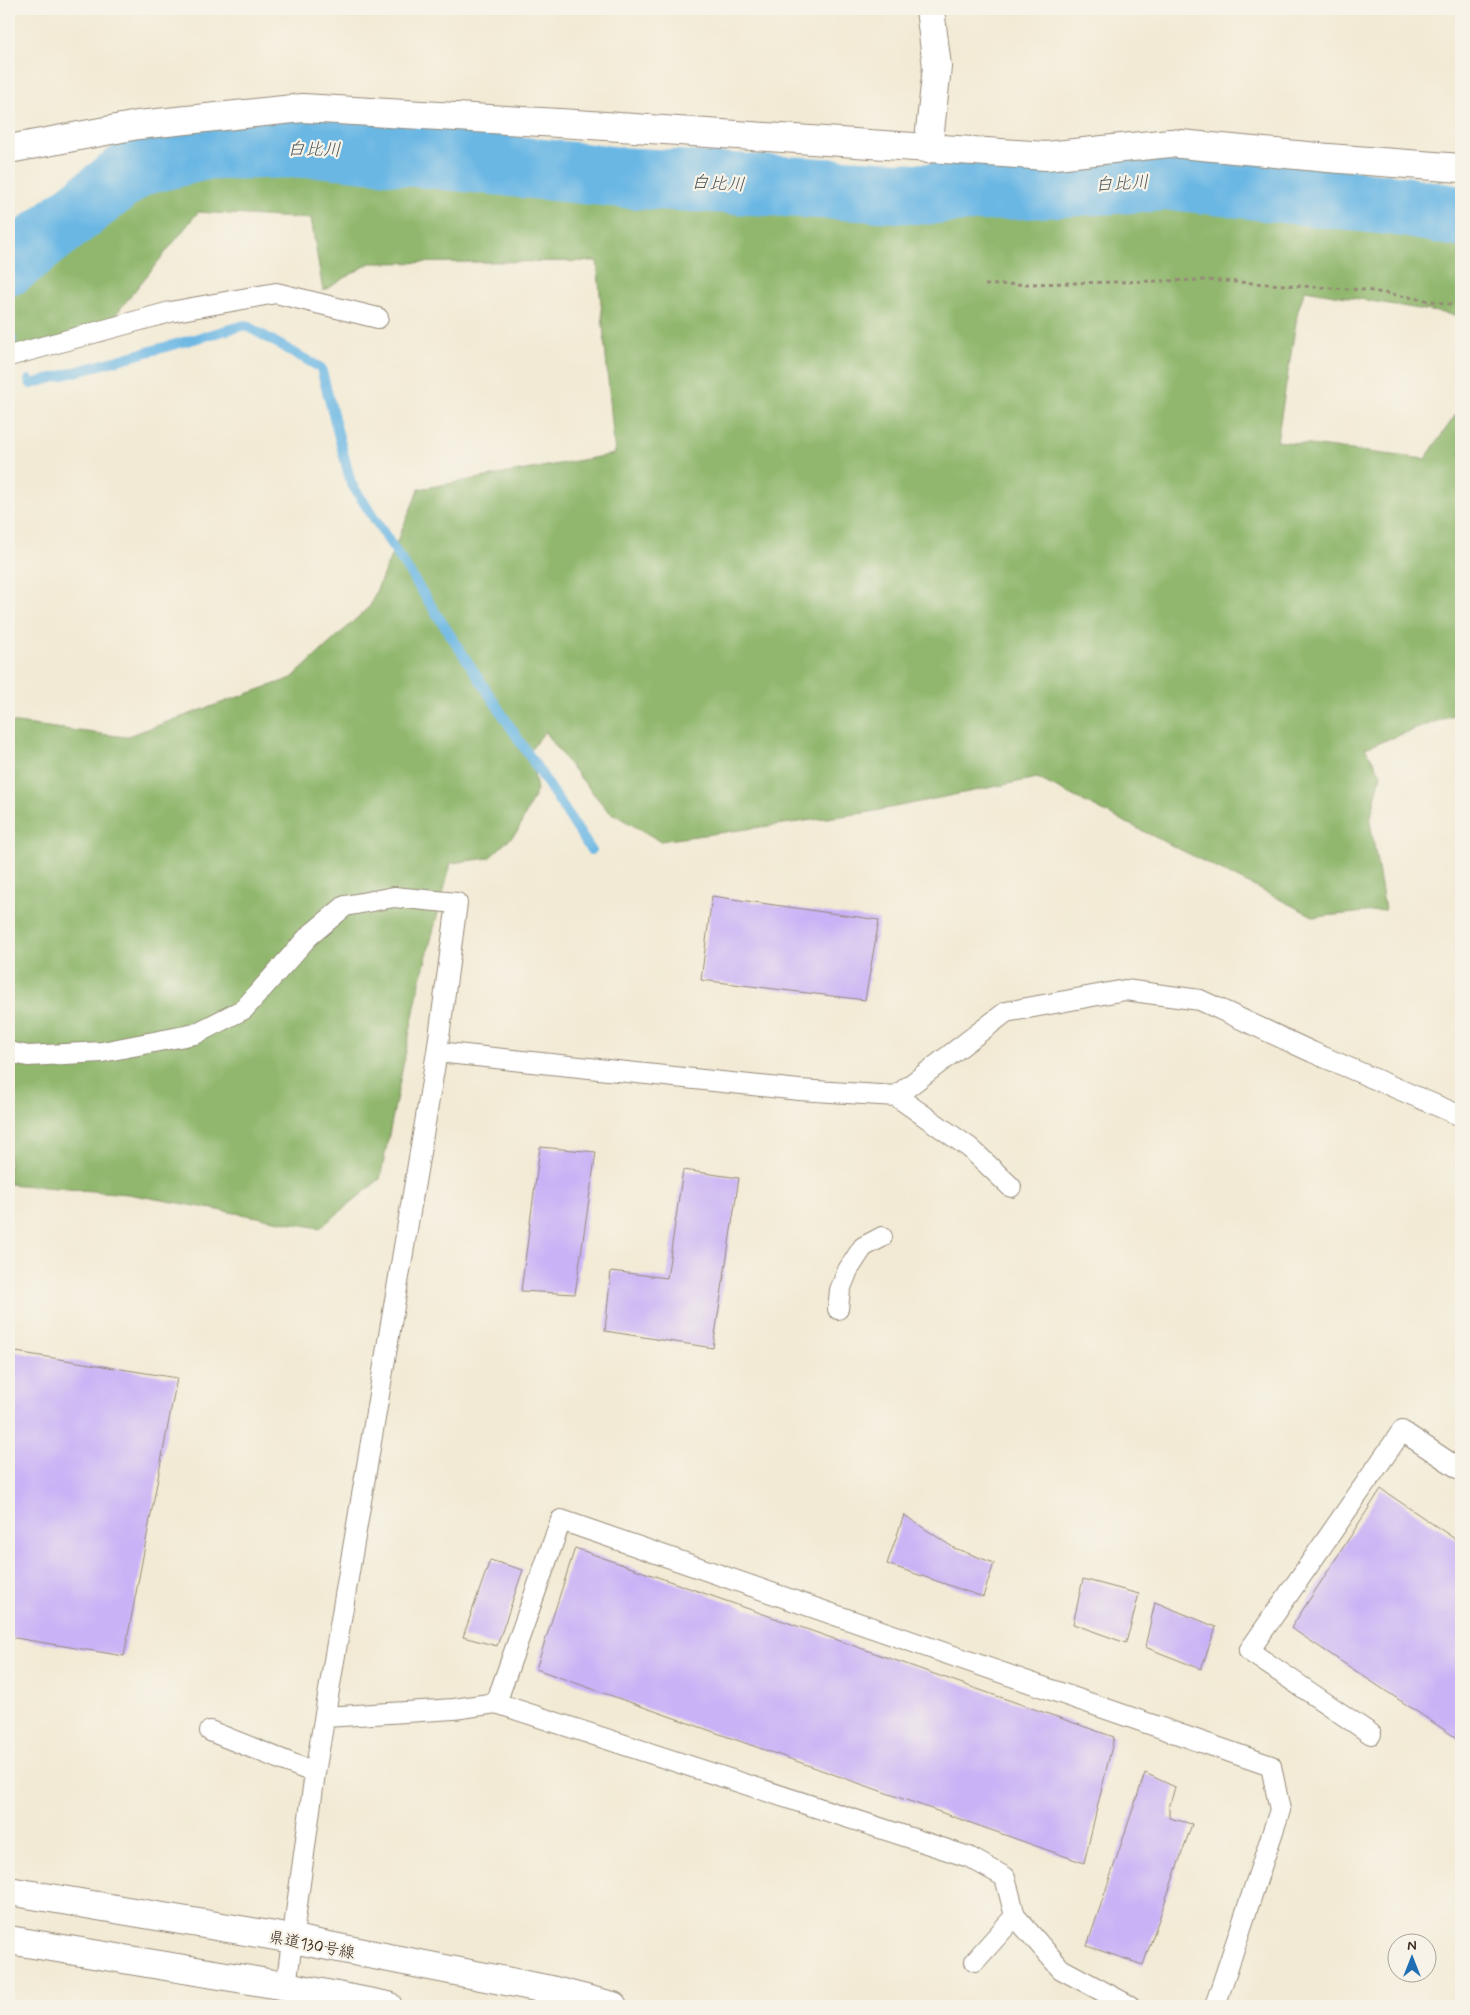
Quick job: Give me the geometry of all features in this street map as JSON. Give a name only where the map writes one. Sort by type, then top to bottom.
[{"type":"street","points":[[928,149],[937,67],[930,9]]},
{"type":"street","points":[[9,149],[138,125],[303,108],[576,124],[1046,156],[1170,143],[1461,168]]},
{"type":"street","name":"県道130号線","points":[[9,1891],[293,1940],[551,1990],[613,2006]]},
{"type":"street","points":[[9,1940],[286,1986],[388,2006]]},
{"type":"lane","points":[[9,356],[170,312],[276,293],[378,318]]},
{"type":"lane","points":[[9,1052],[28,1056],[102,1052],[195,1034],[244,1010],[309,936],[346,906],[394,897],[457,903],[437,1052],[315,1772],[286,1986]]},
{"type":"lane","points":[[896,1096],[1006,1012],[1125,990],[1200,1000],[1312,1052],[1461,1116]]},
{"type":"lane","points":[[437,1052],[799,1090],[896,1096],[970,1148],[1011,1187]]},
{"type":"lane","points":[[838,1309],[840,1290],[848,1270],[863,1247],[882,1237]]},
{"type":"lane","points":[[1371,1734],[1249,1651],[1402,1431],[1461,1470]]},
{"type":"lane","points":[[496,1703],[561,1520],[1271,1766],[1280,1810],[1215,2006]]},
{"type":"lane","points":[[325,1717],[454,1709],[496,1703],[969,1857],[1005,1877],[1015,1916],[1061,1969],[1130,2006]]},
{"type":"lane","points":[[210,1731],[315,1772]]},
{"type":"lane","points":[[975,1961],[1015,1916]]},
{"type":"path","points":[[985,285],[1203,280],[1366,290],[1461,306]]},
{"type":"green space","points":[[373,133],[604,148],[869,172],[1215,169],[1430,195],[1461,201],[1461,316],[1305,290],[1298,310],[1277,441],[1425,459],[1461,407],[1461,712],[1365,748],[1381,774],[1370,821],[1385,910],[1315,917],[1037,778],[870,812],[660,841],[608,811],[568,763],[545,731],[530,751],[537,790],[517,832],[489,858],[451,863],[420,982],[380,1179],[320,1228],[128,1194],[9,1184],[9,722],[125,737],[292,678],[370,606],[419,489],[615,454],[597,261],[370,263],[323,291],[311,219],[198,212],[112,319],[9,361],[9,293],[140,154],[224,135]]},
{"type":"building","points":[[712,896],[879,920],[865,1000],[701,980]]},
{"type":"building","points":[[540,1147],[596,1152],[575,1294],[521,1291]]},
{"type":"building","points":[[683,1170],[739,1178],[713,1348],[605,1331],[611,1271],[667,1278]]},
{"type":"building","points":[[16,1352],[177,1378],[124,1656],[9,1637],[9,1390]]},
{"type":"building","points":[[1381,1489],[1461,1543],[1461,1741],[1291,1628]]},
{"type":"building","points":[[904,1515],[954,1548],[994,1563],[983,1597],[887,1564]]},
{"type":"building","points":[[575,1548],[1114,1737],[1084,1863],[536,1669]]},
{"type":"building","points":[[490,1560],[523,1570],[497,1646],[463,1637]]},
{"type":"building","points":[[1083,1579],[1139,1594],[1126,1643],[1073,1624]]},
{"type":"building","points":[[1155,1602],[1216,1627],[1201,1669],[1145,1647]]},
{"type":"building","points":[[1145,1773],[1175,1787],[1169,1808],[1169,1818],[1192,1824],[1143,1965],[1087,1946]]},
{"type":"waterway","name":"白比川","points":[[9,265],[137,166],[203,150],[322,147],[627,178],[926,194],[1176,180],[1401,206],[1461,217]]},
{"type":"waterway","points":[[29,380],[31,384],[245,325],[321,368],[351,483],[591,850]]},
{"type":"waterway","points":[[9,336],[12,339]]}]
